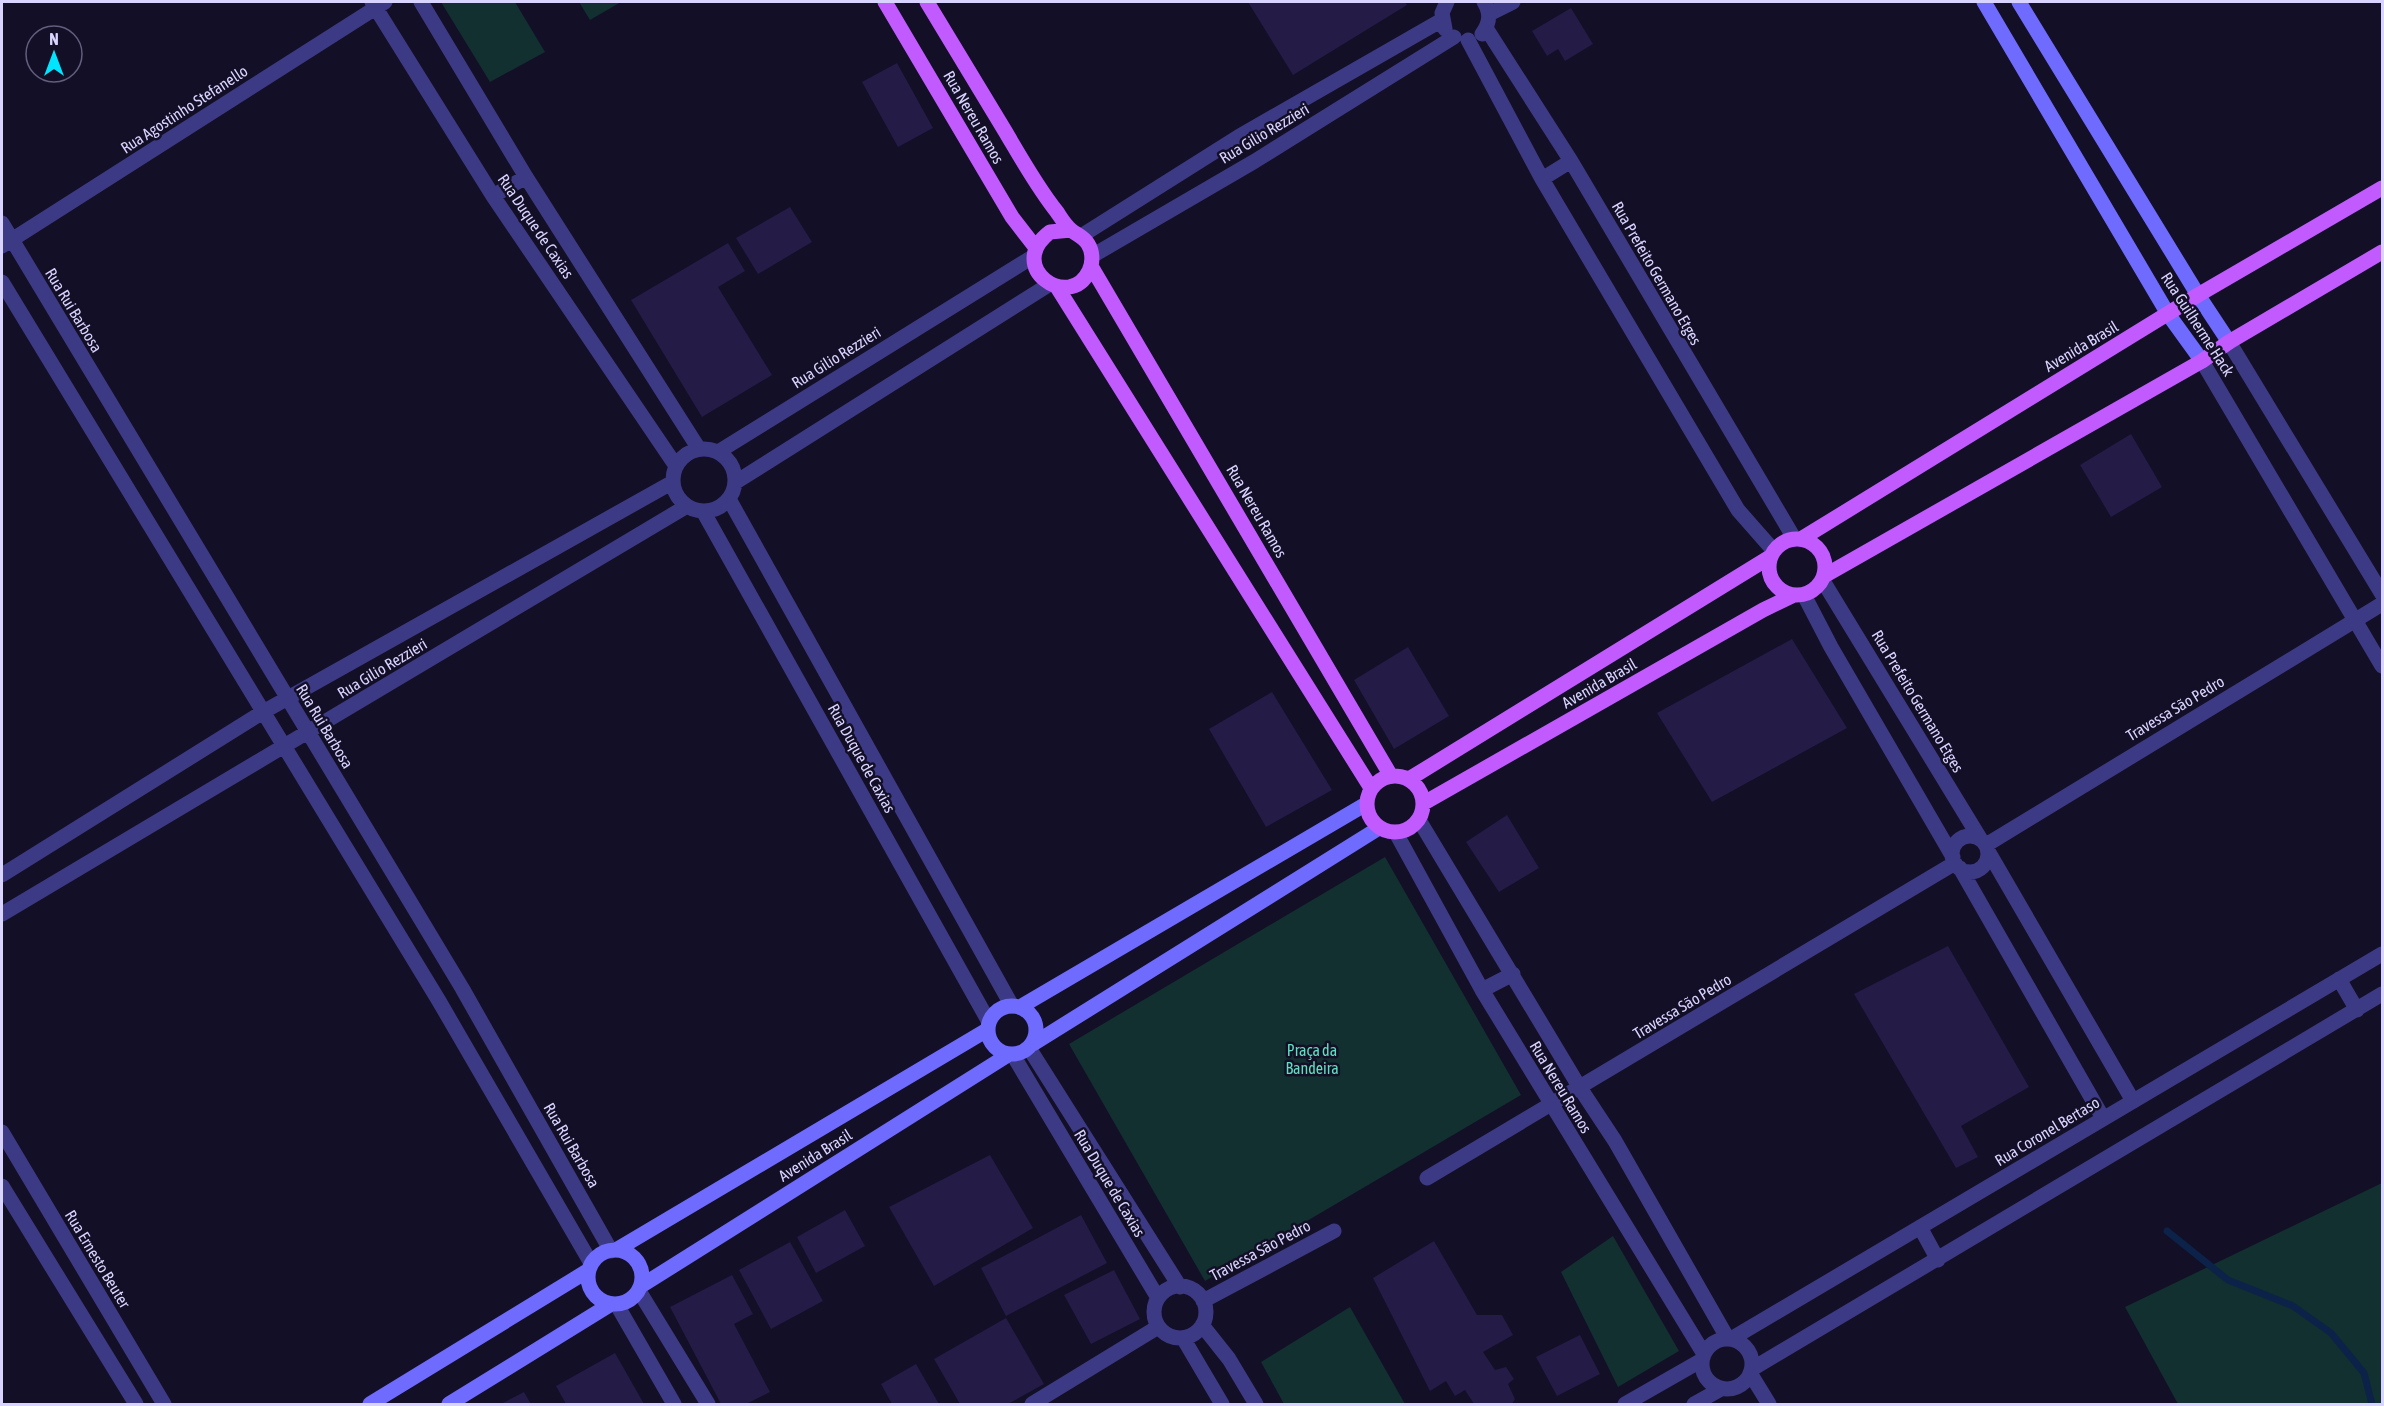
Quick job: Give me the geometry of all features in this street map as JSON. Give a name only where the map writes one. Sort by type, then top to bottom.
[{"type":"main road","name":"Rua Nereu Ramos","points":[[885,2],[1035,252]]},
{"type":"main road","name":"Rua Nereu Ramos","points":[[927,2],[1046,198],[1076,233]]},
{"type":"main road","name":"Rua Guilherme Hack","points":[[1984,2],[2168,314],[2202,361]]},
{"type":"main road","name":"Rua Guilherme Hack","points":[[2019,2],[2229,342]]},
{"type":"main road","name":"Avenida Brasil","points":[[1798,538],[2198,295],[2382,188]]},
{"type":"main road","points":[[1054,286],[1078,283],[1091,261],[1089,245],[1076,233],[1050,232],[1035,252],[1038,272],[1054,286],[1371,788]]},
{"type":"main road","points":[[1824,579],[1826,564],[1822,552],[1813,543],[1798,538],[1779,544],[1772,554],[1770,574],[1773,582],[1786,593],[1799,595],[2202,361],[2229,342],[2382,252]]},
{"type":"main road","name":"Rua Nereu Ramos","points":[[1091,261],[1391,776]]},
{"type":"main road","name":"Avenida Brasil","points":[[1409,779],[1772,554]]},
{"type":"main road","name":"Avenida Brasil","points":[[1424,803],[1763,610],[1799,595]]},
{"type":"main road","points":[[1391,776],[1409,779],[1422,794],[1424,803],[1419,820],[1412,827],[1396,833],[1379,828],[1372,822],[1366,804],[1371,788],[1377,782],[1391,776]]},
{"type":"main road","points":[[1366,804],[1016,1006],[998,1010],[988,1026],[991,1043],[1011,1055],[1031,1046],[1379,828]]},
{"type":"main road","points":[[1016,1006],[1036,1023],[1036,1037],[1031,1046]]},
{"type":"main road","name":"Avenida Brasil","points":[[614,1250],[988,1026]]},
{"type":"main road","name":"Avenida Brasil","points":[[640,1289],[1011,1055]]},
{"type":"main road","points":[[370,1404],[590,1267],[603,1253],[614,1250],[632,1256],[638,1262],[642,1278],[640,1289],[633,1298],[614,1305],[449,1404]]},
{"type":"main road","points":[[590,1267],[590,1288],[602,1301],[614,1305]]},
{"type":"street","name":"Rua Duque de Caxias","points":[[421,2],[526,177],[699,449]]},
{"type":"street","points":[[1487,14],[1513,2]]},
{"type":"street","name":"Rua Duque de Caxias","points":[[378,4],[493,196],[676,466]]},
{"type":"street","name":"Rua Agostinho Stefanello","points":[[7,243],[378,4]]},
{"type":"street","points":[[1444,7],[1444,27],[1461,39],[1738,510],[1772,554]]},
{"type":"street","name":"Rua Gilio Rezzieri","points":[[1076,233],[1138,198],[1444,7]]},
{"type":"street","name":"Rua Gilio Rezzieri","points":[[1091,261],[1255,160],[1461,39],[1482,34],[1487,14]]},
{"type":"street","name":"Rua Prefeito Germano Etges","points":[[1487,14],[1571,161],[1798,538]]},
{"type":"street","points":[[1542,179],[1571,161]]},
{"type":"street","points":[[493,196],[526,177]]},
{"type":"street","name":"Rua Rui Barbosa","points":[[2,223],[7,243],[309,732],[462,988],[614,1250]]},
{"type":"street","name":"Rua Gilio Rezzieri","points":[[717,452],[1035,252]]},
{"type":"street","points":[[2,282],[440,1001],[590,1267]]},
{"type":"street","points":[[736,482],[731,464],[717,452],[699,449],[690,453],[676,466],[673,482],[677,496],[687,506],[703,511],[713,510],[729,499],[736,482],[1054,286]]},
{"type":"street","name":"Rua Guilherme Hack","points":[[2229,342],[2382,594]]},
{"type":"street","name":"Rua Guilherme Hack","points":[[2202,361],[2382,666]]},
{"type":"street","name":"Rua Gilio Rezzieri","points":[[2,875],[263,712],[673,482]]},
{"type":"street","name":"Rua Duque de Caxias","points":[[729,499],[1016,1006]]},
{"type":"street","name":"Rua Gilio Rezzieri","points":[[2,914],[687,506]]},
{"type":"street","name":"Rua Duque de Caxias","points":[[703,511],[988,1026]]},
{"type":"street","name":"Rua Prefeito Germano Etges","points":[[1824,579],[1985,845],[2133,1101]]},
{"type":"street","points":[[1799,595],[2103,1118]]},
{"type":"street","name":"Travessa São Pedro","points":[[1985,845],[2382,604]]},
{"type":"street","name":"Rua Nereu Ramos","points":[[1419,820],[1580,1088],[1615,1141],[1729,1340]]},
{"type":"street","name":"Rua Nereu Ramos","points":[[1396,833],[1482,990],[1703,1357]]},
{"type":"street","points":[[1975,837],[1985,845],[1988,858],[1980,870],[1973,872],[1956,863],[1956,843],[1961,839],[1975,837]]},
{"type":"street","name":"Travessa São Pedro","points":[[1427,1178],[1956,863]]},
{"type":"street","name":"Rua Coronel Bertaso","points":[[1729,1340],[2382,954]]},
{"type":"street","points":[[1482,990],[1513,974]]},
{"type":"street","points":[[2339,978],[2357,1010]]},
{"type":"street","points":[[440,1001],[462,988]]},
{"type":"street","points":[[1694,1404],[1723,1389],[1743,1383],[1751,1371],[2382,994]]},
{"type":"street","name":"Rua Duque de Caxias","points":[[1031,1046],[1180,1287]]},
{"type":"street","name":"Rua Duque de Caxias","points":[[1011,1055],[1158,1298]]},
{"type":"street","name":"Rua Ernesto Beuter","points":[[2,1131],[164,1404]]},
{"type":"street","points":[[2,1186],[136,1404]]},
{"type":"street","points":[[1920,1227],[1938,1260]]},
{"type":"street","name":"Travessa São Pedro","points":[[1203,1301],[1334,1231]]},
{"type":"street","points":[[1180,1287],[1192,1290],[1203,1301],[1205,1318],[1197,1332],[1182,1338],[1169,1336],[1158,1327],[1154,1312],[1158,1298],[1171,1288],[1180,1287]]},
{"type":"street","points":[[640,1289],[708,1404]]},
{"type":"street","points":[[614,1305],[674,1404]]},
{"type":"street","points":[[1202,1325],[1229,1359],[1256,1404]]},
{"type":"street","points":[[1032,1404],[1158,1327]]},
{"type":"street","points":[[1182,1338],[1222,1404]]},
{"type":"street","points":[[1625,1404],[1703,1357],[1715,1342],[1729,1340],[1738,1342],[1750,1353],[1751,1371],[1769,1404]]},
{"type":"street","points":[[1703,1357],[1704,1375],[1723,1389],[1734,1404]]},
{"type":"green space","points":[[441,2],[515,2],[545,52],[490,82]]},
{"type":"green space","points":[[579,2],[621,2],[590,20]]},
{"type":"green space","name":"Praça da Bandeira","points":[[1385,857],[1521,1095],[1205,1281],[1069,1044]]},
{"type":"green space","points":[[2382,1183],[2382,1404],[2178,1404],[2125,1307]]},
{"type":"green space","points":[[1613,1236],[1679,1351],[1618,1387],[1561,1272]]},
{"type":"green space","points":[[1350,1307],[1405,1404],[1284,1404],[1261,1362]]},
{"type":"building","points":[[1248,2],[1405,2],[1407,5],[1293,75]]},
{"type":"building","points":[[1571,8],[1593,44],[1565,61],[1558,49],[1547,56],[1532,31]]},
{"type":"building","points":[[897,63],[933,128],[898,147],[862,82]]},
{"type":"building","points":[[790,207],[812,242],[758,274],[736,238]]},
{"type":"building","points":[[728,243],[745,271],[718,287],[772,375],[702,417],[631,300]]},
{"type":"building","points":[[2131,434],[2162,487],[2111,517],[2080,465]]},
{"type":"building","points":[[1792,639],[1847,728],[1712,802],[1657,713]]},
{"type":"building","points":[[1408,647],[1449,716],[1394,749],[1354,680]]},
{"type":"building","points":[[1272,692],[1332,790],[1266,827],[1209,729]]},
{"type":"building","points":[[1507,815],[1539,868],[1499,892],[1466,842]]},
{"type":"building","points":[[1948,946],[2029,1087],[1961,1126],[1978,1157],[1956,1168],[1854,994]]},
{"type":"building","points":[[990,1155],[1033,1228],[934,1286],[889,1207]]},
{"type":"building","points":[[845,1210],[865,1246],[816,1273],[797,1237]]},
{"type":"building","points":[[1081,1215],[1107,1263],[1006,1316],[981,1268]]},
{"type":"building","points":[[1434,1241],[1477,1315],[1502,1315],[1513,1335],[1483,1352],[1495,1370],[1506,1367],[1514,1379],[1508,1384],[1515,1399],[1512,1404],[1474,1404],[1465,1390],[1455,1396],[1446,1381],[1430,1391],[1373,1278]]},
{"type":"building","points":[[790,1242],[823,1301],[771,1329],[739,1270]]},
{"type":"building","points":[[1114,1270],[1140,1319],[1091,1344],[1064,1295]]},
{"type":"building","points":[[732,1275],[753,1314],[734,1324],[770,1392],[746,1404],[721,1404],[670,1307]]},
{"type":"building","points":[[1006,1318],[1044,1384],[1008,1404],[960,1404],[934,1359]]},
{"type":"building","points":[[1580,1335],[1600,1374],[1557,1396],[1536,1357]]},
{"type":"building","points":[[615,1353],[644,1404],[566,1404],[556,1386]]},
{"type":"building","points":[[916,1364],[939,1404],[892,1404],[881,1384]]},
{"type":"building","points":[[524,1392],[531,1404],[501,1404]]},
{"type":"waterway","points":[[2167,1231],[2228,1280],[2293,1306],[2331,1333],[2364,1373],[2372,1404]]}]
